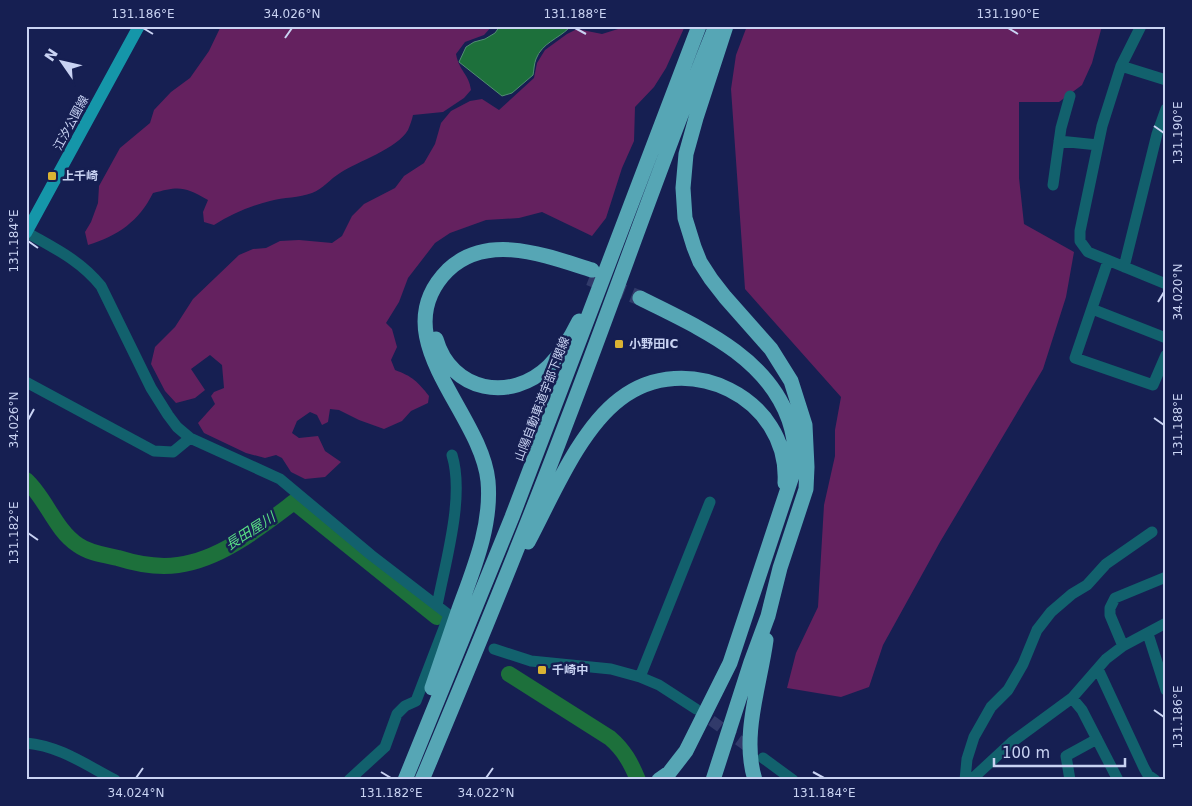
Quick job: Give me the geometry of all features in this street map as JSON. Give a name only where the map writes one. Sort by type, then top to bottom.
[{"type":"highway","name":"山陽自動車道宇部下関線","points":[[405,780],[512,517],[699,26]]},
{"type":"highway","points":[[422,780],[488,622],[565,427],[716,26]]},
{"type":"highway","points":[[726,26],[686,154],[683,188],[685,218],[694,247],[708,273],[725,297],[771,349],[786,371],[796,395],[805,425],[808,467],[806,489],[792,528]]},
{"type":"highway","points":[[398,780],[442,662],[473,570],[488,509],[488,480],[483,456],[468,423],[434,363],[428,348],[425,323],[430,297],[440,280],[452,266],[474,254],[494,249],[520,251],[548,257],[590,274],[509,257],[480,260],[458,271],[443,290],[438,298],[434,313],[436,340],[442,355],[457,374],[476,385],[484,387],[503,388],[521,384],[548,367],[566,345],[620,234]]},
{"type":"highway","points":[[658,780],[669,773],[675,766],[691,740],[730,663],[793,473],[796,448],[793,431],[782,403],[772,386],[754,366],[722,342],[641,294],[696,318],[753,355],[769,370],[785,392],[801,427],[804,466],[800,498],[768,616],[748,669],[713,780]]},
{"type":"highway","points":[[488,622],[555,490],[585,438],[611,407],[620,399],[641,388],[669,379],[702,380],[732,391],[752,405],[766,419],[781,448],[786,466],[783,501]]},
{"type":"highway","points":[[704,780],[738,677],[750,602]]},
{"type":"highway","points":[[755,780],[751,765],[750,741],[768,616]]},
{"type":"main road","name":"江汐公園線","points":[[26,232],[139,26]]},
{"type":"street","points":[[1141,26],[1121,66],[1098,145],[1080,230],[1080,241],[1088,252],[1166,284]]},
{"type":"street","points":[[1121,66],[1166,80]]},
{"type":"street","points":[[1053,185],[1058,141],[1070,96]]},
{"type":"street","points":[[1124,267],[1157,134],[1166,109]]},
{"type":"street","points":[[1058,141],[1098,145]]},
{"type":"street","points":[[26,232],[78,262],[90,272],[101,286],[155,395],[177,427],[190,438],[280,479],[371,555],[449,615],[416,701],[404,706],[397,714],[385,747],[349,780]]},
{"type":"street","points":[[1108,261],[1075,358],[1153,385],[1166,355]]},
{"type":"street","points":[[1092,309],[1166,338]]},
{"type":"street","points":[[26,382],[154,451],[173,452],[190,438]]},
{"type":"street","points":[[437,606],[456,496],[456,468],[452,456]]},
{"type":"street","points":[[640,676],[710,502]]},
{"type":"street","points":[[965,780],[967,759],[974,737],[991,707],[1008,690],[1023,664],[1037,630],[1052,612],[1072,594],[1087,585],[1106,564],[1152,532]]},
{"type":"street","points":[[1124,646],[1110,615],[1110,608],[1115,598],[1166,577]]},
{"type":"street","points":[[971,780],[1012,742],[1072,698],[1106,659],[1124,646],[1166,623]]},
{"type":"street","points":[[1148,634],[1166,690]]},
{"type":"street","points":[[494,649],[531,661],[611,670],[640,676],[696,709]]},
{"type":"street","points":[[1098,669],[1144,768],[1148,775],[1155,780]]},
{"type":"street","points":[[1072,698],[1082,710],[1118,780]]},
{"type":"street","points":[[1070,780],[1066,756],[1097,739]]},
{"type":"street","points":[[26,743],[40,744],[56,750],[82,761],[115,780]]},
{"type":"street","points":[[764,758],[793,780]]},
{"type":"shaded area","points":[[221,26],[492,26],[484,35],[465,42],[456,54],[471,90],[464,98],[443,112],[413,115],[408,130],[403,137],[386,149],[348,168],[316,191],[307,195],[255,205],[214,225],[204,222],[203,212],[208,200],[193,192],[175,188],[153,193],[141,212],[126,226],[109,237],[88,245],[85,232],[98,203],[99,186],[120,148],[150,123],[154,110],[171,92],[190,78],[209,51]]},
{"type":"shaded area","points":[[500,26],[568,26],[569,28],[542,49],[536,59],[533,75],[512,93],[502,96],[459,62],[466,47],[495,33]]},
{"type":"shaded area","points":[[641,26],[685,26],[666,68],[654,87],[635,107],[634,141],[622,168],[606,218],[592,236],[542,212],[519,218],[486,220],[450,233],[435,243],[408,278],[399,302],[386,323],[392,329],[397,347],[391,360],[395,370],[414,380],[429,396],[428,403],[411,411],[402,421],[384,429],[339,410],[330,409],[328,422],[322,425],[317,415],[310,412],[297,421],[292,433],[299,438],[318,436],[325,451],[341,462],[325,477],[305,479],[291,472],[282,458],[276,455],[265,458],[246,453],[204,433],[198,423],[215,404],[211,396],[214,392],[224,388],[222,365],[210,355],[191,369],[205,390],[195,398],[176,403],[165,391],[151,364],[155,347],[175,327],[193,299],[239,255],[253,249],[266,248],[280,241],[299,240],[332,243],[342,236],[352,216],[364,204],[395,188],[404,176],[424,163],[435,144],[441,123],[451,111],[470,101],[482,99],[499,110],[534,78],[537,63],[545,50],[577,29],[602,34],[618,29],[635,29]]},
{"type":"shaded area","points":[[747,26],[1102,26],[1092,63],[1082,85],[1059,102],[1019,102],[1019,178],[1024,224],[1074,252],[1066,297],[1043,369],[940,542],[883,645],[869,687],[841,697],[787,688],[796,653],[818,607],[824,505],[835,456],[835,430],[841,397],[745,289],[731,89],[736,55]]},
{"type":"waterway","name":"長田屋川","points":[[26,480],[33,487],[63,531],[78,545],[97,553],[155,566],[178,565],[209,557],[239,541],[294,502],[437,617]]},
{"type":"waterway","name":"長田屋川","points":[[509,674],[610,738],[627,757],[638,780]]},
{"type":"tunnel","points":[[589,278],[640,298]]},
{"type":"tunnel","points":[[698,711],[754,751]]},
{"type":"place","name":"上千崎","points":[[52,176]]},
{"type":"place","name":"小野田IC","points":[[619,344]]},
{"type":"place","name":"千崎中","points":[[542,670]]}]
